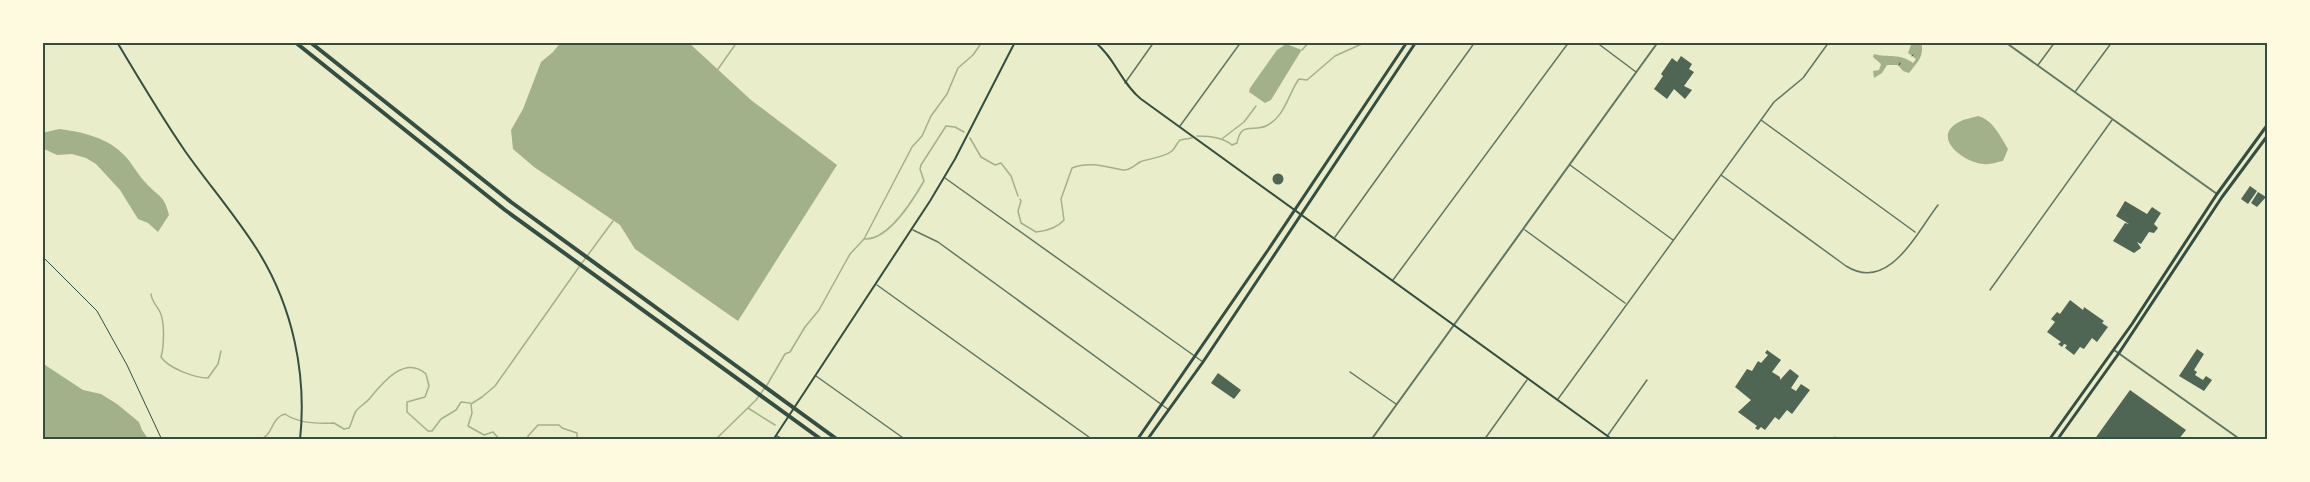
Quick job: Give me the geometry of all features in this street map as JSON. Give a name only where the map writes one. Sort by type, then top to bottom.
[{"type":"highway","points":[[295,42],[436,157],[586,270],[820,439]]},
{"type":"highway","points":[[310,42],[442,150],[579,254],[839,440]]},
{"type":"main road","points":[[117,42],[185,150],[258,251],[271,273],[291,326],[297,352],[301,381],[302,429],[300,440]]},
{"type":"main road","points":[[773,440],[944,178],[1015,42]]},
{"type":"main road","points":[[1095,42],[1107,52],[1125,83],[1135,94],[1613,440]]},
{"type":"main road","points":[[1137,440],[1196,357],[1407,42]]},
{"type":"main road","points":[[1147,440],[1203,362],[1416,42]]},
{"type":"main road","points":[[2049,440],[2114,350],[2217,194],[2268,124]]},
{"type":"main road","points":[[2057,440],[2119,353],[2222,197],[2268,135]]},
{"type":"street","points":[[1125,83],[1154,42]]},
{"type":"street","points":[[1179,127],[1241,42]]},
{"type":"street","points":[[1335,237],[1476,42]]},
{"type":"street","points":[[1394,280],[1569,42]]},
{"type":"street","points":[[1596,42],[1636,72]]},
{"type":"street","points":[[1371,440],[1658,42]]},
{"type":"street","points":[[1558,400],[1779,96],[1803,78],[1829,42]]},
{"type":"street","points":[[2005,42],[2217,194]]},
{"type":"street","points":[[2038,66],[2055,42]]},
{"type":"street","points":[[2074,93],[2112,42]]},
{"type":"street","points":[[1761,120],[1916,233]]},
{"type":"street","points":[[1990,290],[2112,120]]},
{"type":"street","points":[[1569,165],[1673,240]]},
{"type":"street","points":[[1720,175],[1846,266],[1864,273],[1885,269],[1898,259],[1938,205]]},
{"type":"street","points":[[944,178],[1203,362]]},
{"type":"street","points":[[1524,229],[1627,304]]},
{"type":"street","points":[[912,230],[938,242],[1169,410]]},
{"type":"street","points":[[876,284],[1093,440]]},
{"type":"street","points":[[2114,350],[2241,440]]},
{"type":"street","points":[[1350,372],[1396,405]]},
{"type":"street","points":[[816,375],[906,440]]},
{"type":"street","points":[[1484,440],[1528,379]]},
{"type":"street","points":[[1608,436],[1647,380]]},
{"type":"street","points":[[776,435],[784,440]]},
{"type":"path","points":[[42,256],[97,311],[127,364],[162,440]]},
{"type":"shaded area","points":[[561,42],[688,42],[751,100],[837,165],[738,321],[635,249],[620,225],[534,167],[513,149],[511,130],[523,109],[541,62]]},
{"type":"shaded area","points":[[1912,42],[1921,42],[1922,51],[1920,59],[1909,73],[1903,71],[1898,65],[1887,65],[1882,73],[1874,78],[1873,71],[1879,70],[1881,64],[1873,57],[1874,54],[1899,57],[1913,63],[1916,59],[1908,53]]},
{"type":"shaded area","points":[[1286,44],[1302,50],[1271,100],[1265,103],[1249,92],[1250,88],[1277,50]]},
{"type":"shaded area","points":[[1978,116],[1992,125],[2008,149],[2003,161],[1989,164],[1976,163],[1960,154],[1949,142],[1948,135],[1951,128],[1961,121]]},
{"type":"shaded area","points":[[59,129],[103,140],[126,157],[143,180],[165,203],[169,215],[158,232],[148,223],[138,219],[120,190],[96,164],[86,158],[72,154],[57,155],[42,148],[42,133]]},
{"type":"shaded area","points":[[42,363],[83,390],[101,394],[117,404],[139,422],[149,440],[42,440]]},
{"type":"building","points":[[1681,56],[1692,64],[1689,69],[1694,72],[1684,86],[1692,90],[1685,99],[1674,89],[1667,99],[1654,89],[1672,58],[1677,62]]},
{"type":"building","points":[[1278,173],[1284,179],[1278,185],[1272,179]]},
{"type":"building","points":[[2250,186],[2257,191],[2248,204],[2241,199]]},
{"type":"building","points":[[2258,192],[2266,197],[2257,207],[2251,203]]},
{"type":"building","points":[[2125,201],[2147,214],[2152,207],[2161,213],[2154,224],[2158,228],[2154,233],[2149,232],[2141,244],[2137,242],[2141,248],[2134,253],[2113,241],[2125,223],[2129,224],[2116,216]]},
{"type":"building","points":[[2070,300],[2104,321],[2102,323],[2108,327],[2097,342],[2092,338],[2084,349],[2080,347],[2074,355],[2065,348],[2067,345],[2064,344],[2062,347],[2058,344],[2061,342],[2047,332],[2055,322],[2051,319],[2057,312],[2060,314]]},
{"type":"building","points":[[2197,349],[2204,354],[2194,370],[2197,372],[2195,375],[2203,380],[2206,376],[2212,380],[2204,391],[2179,376]]},
{"type":"building","points":[[1767,350],[1781,360],[1772,372],[1780,377],[1780,380],[1790,369],[1799,376],[1791,388],[1796,391],[1801,384],[1810,390],[1792,414],[1787,410],[1779,420],[1775,417],[1765,430],[1761,427],[1758,430],[1755,428],[1757,426],[1738,412],[1751,400],[1735,387],[1747,369],[1752,371],[1758,361],[1761,363],[1768,355],[1765,353]]},
{"type":"building","points":[[1218,373],[1241,390],[1234,399],[1211,383]]},
{"type":"building","points":[[2130,390],[2186,430],[2178,440],[2094,440]]},
{"type":"waterway","points":[[716,72],[737,42]]},
{"type":"waterway","points":[[767,385],[785,354],[790,352],[805,327],[819,310],[850,254],[864,239],[912,147],[922,136],[931,116],[947,94],[958,68],[973,55],[982,42]]},
{"type":"waterway","points":[[1302,50],[1309,42]]},
{"type":"waterway","points":[[1197,136],[1220,139],[1232,145],[1237,143],[1241,132],[1248,128],[1266,126],[1278,117],[1299,79],[1307,80],[1335,56],[1366,42]]},
{"type":"waterway","points":[[1223,138],[1244,122],[1256,106]]},
{"type":"waterway","points":[[865,239],[874,238],[883,233],[907,208],[924,181],[921,165],[946,126],[955,127],[964,132]]},
{"type":"waterway","points":[[970,138],[981,157],[995,165],[1001,163],[1011,176],[1018,196]]},
{"type":"waterway","points":[[1020,199],[1018,211],[1021,223],[1036,232],[1051,229],[1064,220],[1061,199],[1072,168],[1092,165],[1127,170],[1140,162],[1161,157],[1173,150],[1180,140],[1192,138]]},
{"type":"waterway","points":[[582,263],[613,221]]},
{"type":"waterway","points":[[471,404],[495,386],[579,267]]},
{"type":"waterway","points":[[151,294],[162,316],[164,334],[161,357],[164,361],[182,372],[208,378],[218,364],[221,351]]},
{"type":"waterway","points":[[259,440],[264,438],[277,419],[285,414],[302,421],[334,423],[344,429],[349,428],[356,411],[381,385],[395,373],[410,367],[426,374],[429,386],[425,397],[407,402],[407,412],[428,431],[432,431],[441,419],[456,410],[461,402],[470,403]]},
{"type":"waterway","points":[[715,440],[756,400],[764,389]]},
{"type":"waterway","points":[[471,404],[472,413],[468,426],[484,435],[493,432],[500,440]]},
{"type":"waterway","points":[[748,408],[775,425]]},
{"type":"waterway","points":[[528,440],[528,436],[538,425],[559,425],[577,433],[577,440]]}]
